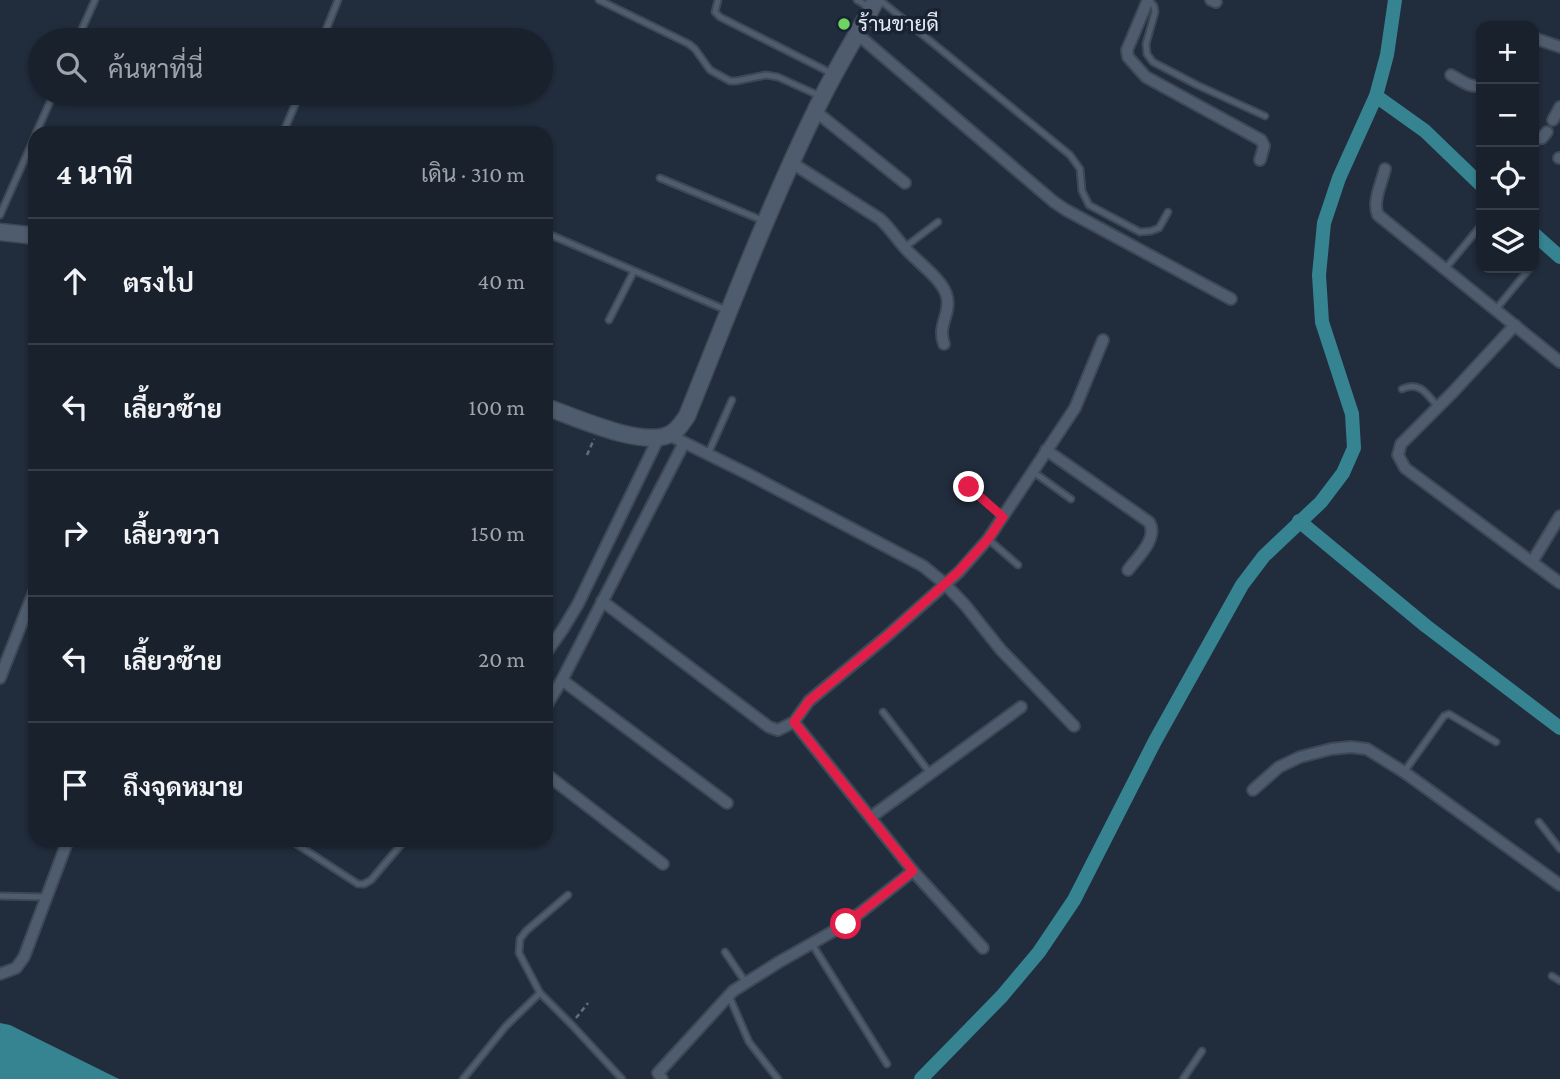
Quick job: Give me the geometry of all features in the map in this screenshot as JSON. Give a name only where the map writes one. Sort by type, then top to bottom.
[{"type":"street","points":[[1148,0],[1127,50],[1128,57],[1146,77],[1261,140],[1264,146],[1260,160]]},
{"type":"street","points":[[553,409],[646,439],[664,436],[678,428],[687,416],[766,222],[819,104],[876,3]]},
{"type":"street","points":[[857,34],[1054,202],[1231,299]]},
{"type":"street","points":[[1539,40],[1560,47]]},
{"type":"street","points":[[1451,75],[1476,87]]},
{"type":"street","points":[[819,104],[905,183]]},
{"type":"street","points":[[1553,120],[1560,107]]},
{"type":"street","points":[[1539,138],[1547,132]]},
{"type":"street","points":[[792,163],[880,219],[942,286],[948,299],[940,335],[944,344]]},
{"type":"street","points":[[1385,169],[1376,204],[1375,211],[1378,215],[1560,362]]},
{"type":"street","points":[[0,232],[28,236]]},
{"type":"street","points":[[1516,325],[1401,444],[1398,455],[1405,468],[1560,583]]},
{"type":"street","points":[[602,601],[769,727],[778,730],[794,722],[809,701],[958,572],[988,539],[1075,408],[1103,340]]},
{"type":"street","points":[[664,436],[708,454],[923,566],[965,605],[1001,649],[1074,726]]},
{"type":"street","points":[[553,643],[578,604],[664,436]]},
{"type":"street","points":[[553,695],[684,443]]},
{"type":"street","points":[[1046,450],[1149,522],[1152,536],[1128,570]]},
{"type":"street","points":[[1532,562],[1560,516]]},
{"type":"street","points":[[0,678],[28,607]]},
{"type":"street","points":[[562,680],[727,803]]},
{"type":"street","points":[[871,817],[1021,707]]},
{"type":"street","points":[[794,722],[913,871],[983,948]]},
{"type":"street","points":[[1253,790],[1279,767],[1300,757],[1341,748],[1367,749],[1404,772],[1560,885]]},
{"type":"street","points":[[553,779],[663,864]]},
{"type":"street","points":[[0,974],[16,968],[24,957],[65,847]]},
{"type":"street","points":[[657,1077],[729,996],[746,983],[846,924],[913,871]]},
{"type":"lane","points":[[82,28],[95,0]]},
{"type":"lane","points":[[326,28],[338,0]]},
{"type":"lane","points":[[599,0],[689,44],[710,70],[730,80],[766,75],[778,77],[819,104]]},
{"type":"lane","points":[[718,0],[715,12],[720,17],[834,75]]},
{"type":"lane","points":[[856,0],[876,3],[1070,155],[1080,169],[1082,191],[1089,205],[1140,232],[1159,228],[1168,212]]},
{"type":"lane","points":[[1148,0],[1154,6],[1155,12],[1146,44],[1147,54],[1153,62],[1265,116]]},
{"type":"lane","points":[[40,126],[49,105]]},
{"type":"lane","points":[[286,126],[295,105]]},
{"type":"lane","points":[[0,215],[28,152]]},
{"type":"lane","points":[[660,178],[766,222]]},
{"type":"lane","points":[[905,247],[938,222]]},
{"type":"lane","points":[[1445,270],[1476,231]]},
{"type":"lane","points":[[553,236],[729,312]]},
{"type":"lane","points":[[609,320],[634,271]]},
{"type":"lane","points":[[1496,309],[1526,273]]},
{"type":"lane","points":[[1402,389],[1407,386],[1419,387],[1437,406]]},
{"type":"lane","points":[[708,454],[732,400]]},
{"type":"lane","points":[[1032,471],[1071,499]]},
{"type":"lane","points":[[969,487],[1003,517]]},
{"type":"lane","points":[[988,539],[1018,565]]},
{"type":"lane","points":[[883,712],[930,773]]},
{"type":"lane","points":[[1404,772],[1444,716],[1449,714],[1496,742]]},
{"type":"lane","points":[[1539,822],[1560,849]]},
{"type":"lane","points":[[301,847],[358,884],[364,884],[371,880],[399,847]]},
{"type":"lane","points":[[568,895],[526,931],[520,939],[519,953],[540,993],[621,1079]]},
{"type":"lane","points":[[1,896],[46,897]]},
{"type":"lane","points":[[812,944],[887,1064]]},
{"type":"lane","points":[[725,952],[746,983]]},
{"type":"lane","points":[[1552,976],[1560,981]]},
{"type":"lane","points":[[463,1079],[506,1026],[540,993]]},
{"type":"lane","points":[[729,996],[749,1041],[778,1079]]},
{"type":"lane","points":[[1184,1079],[1202,1051]]},
{"type":"path","points":[[571,1024],[589,1003]]},
{"type":"water","points":[[0,1023],[10,1025],[119,1079],[0,1079]]},
{"type":"waterway","points":[[921,1079],[1002,996],[1039,952],[1074,900],[1155,741],[1242,585],[1264,556],[1321,502],[1343,473],[1354,448],[1352,414],[1322,322],[1319,275],[1324,223],[1339,178],[1376,96],[1387,55],[1395,0]]},
{"type":"waterway","points":[[1376,96],[1425,131],[1476,180]]},
{"type":"waterway","points":[[1539,238],[1560,257]]},
{"type":"waterway","points":[[1299,521],[1426,626],[1560,728]]},
{"type":"place","name":"ร้านขายดี","points":[[844,24]]},
{"type":"route","points":[[846,924],[913,871],[794,722],[809,701],[958,572],[988,539],[1003,517],[969,487]]}]
